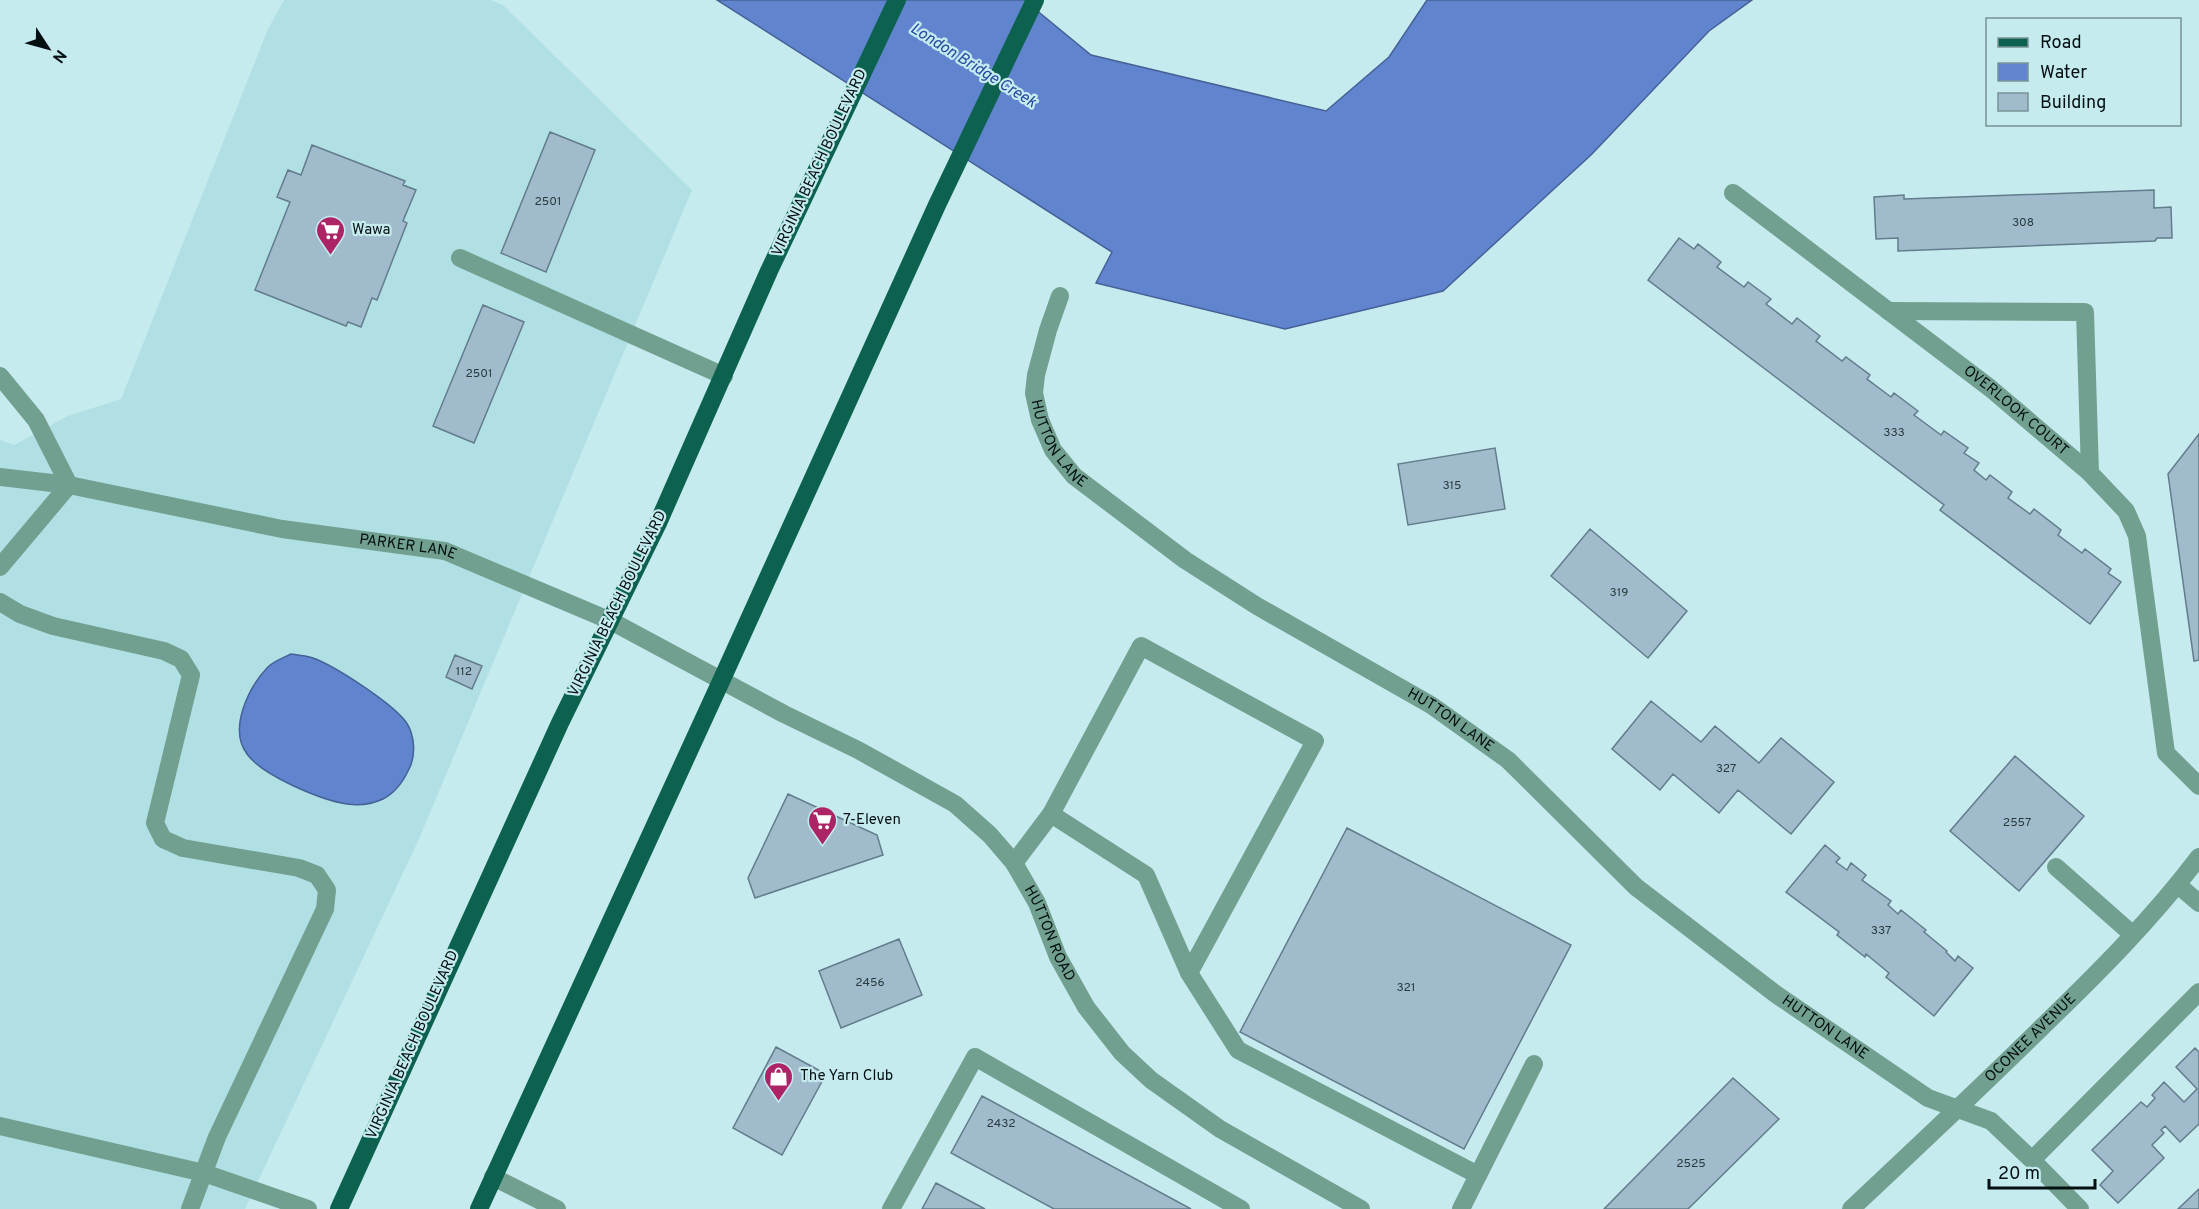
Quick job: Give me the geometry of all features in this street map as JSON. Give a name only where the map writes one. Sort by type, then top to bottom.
[{"type":"main road","name":"VIRGINIA BEACH BOULEVARD","points":[[339,1209],[560,723],[611,621],[724,376],[769,271],[897,0]]},
{"type":"main road","points":[[478,1209],[937,205],[1035,0]]},
{"type":"street","name":"OVERLOOK COURT","points":[[1733,193],[1990,388],[2090,473],[2126,511],[2137,536],[2166,753],[2199,786]]},
{"type":"street","points":[[460,258],[724,376]]},
{"type":"street","name":"HUTTON LANE","points":[[1060,296],[1048,330],[1036,375],[1034,393],[1040,420],[1053,450],[1074,476],[1185,560],[1257,606],[1431,705],[1508,760],[1636,886],[1776,995],[1928,1098],[1991,1121],[2080,1209]]},
{"type":"street","points":[[1888,311],[2085,312],[2090,473]]},
{"type":"street","points":[[0,376],[36,420],[69,484],[0,567]]},
{"type":"street","name":"PARKER LANE","points":[[0,477],[69,484],[282,529],[445,551],[611,621],[722,679]]},
{"type":"street","points":[[0,602],[20,614],[53,626],[164,651],[181,660],[191,675],[155,823],[163,839],[183,848],[299,868],[317,875],[327,890],[325,909],[217,1137],[190,1209]]},
{"type":"street","points":[[1014,863],[1051,814],[1140,646],[1315,741],[1189,973]]},
{"type":"street","name":"HUTTON ROAD","points":[[722,679],[955,804],[990,835],[1014,863],[1037,903],[1058,957],[1086,1007],[1122,1053],[1151,1080],[1220,1129],[1361,1209]]},
{"type":"street","points":[[1051,814],[1146,875],[1189,973],[1238,1050],[1478,1175]]},
{"type":"street","name":"OCONEE AVENUE","points":[[1851,1209],[2086,985],[2178,885],[2199,857]]},
{"type":"street","points":[[2056,867],[2132,934]]},
{"type":"street","points":[[2178,885],[2199,903]]},
{"type":"street","points":[[2032,1160],[2199,992]]},
{"type":"street","points":[[891,1209],[975,1057],[1241,1209]]},
{"type":"street","points":[[1461,1209],[1534,1064]]},
{"type":"street","points":[[0,1126],[204,1173],[308,1209]]},
{"type":"street","points":[[493,1177],[557,1209]]},
{"type":"shaded area","points":[[284,0],[491,0],[503,5],[692,190],[419,839],[245,1209],[0,1209],[0,440],[14,445],[68,416],[121,399],[268,29]]},
{"type":"water","name":"London Bridge Creek","points":[[717,0],[1024,0],[1091,55],[1326,111],[1389,57],[1427,0],[1752,0],[1709,31],[1592,154],[1443,291],[1285,329],[1096,283],[1112,252]]},
{"type":"water","points":[[291,654],[313,658],[335,669],[389,705],[406,722],[413,739],[413,758],[401,783],[387,797],[357,805],[336,802],[293,786],[266,771],[247,754],[242,744],[240,721],[248,697],[260,676],[269,666]]},
{"type":"building","points":[[550,132],[595,150],[546,272],[501,253]]},
{"type":"building","name":"Wawa","points":[[312,145],[405,181],[403,185],[416,190],[403,221],[407,223],[377,300],[372,298],[361,327],[348,322],[346,326],[255,290],[290,202],[277,197],[288,170],[301,175]]},
{"type":"building","points":[[2154,190],[2154,208],[2171,207],[2172,238],[2157,238],[2155,241],[1898,251],[1898,238],[1876,239],[1874,197],[1904,195],[1904,199]]},
{"type":"building","points":[[1679,238],[1694,249],[1698,244],[1721,262],[1717,267],[1744,287],[1748,282],[1771,299],[1766,304],[1792,324],[1797,318],[1820,336],[1816,341],[1842,361],[1846,357],[1870,375],[1867,379],[1891,397],[1894,393],[1918,411],[1914,415],[1941,435],[1944,431],[1968,448],[1964,453],[1979,463],[1974,470],[1986,480],[1990,475],[2012,492],[2008,498],[2030,514],[2034,509],[2061,530],[2058,535],[2082,553],[2085,549],[2111,569],[2108,573],[2121,582],[2090,624],[1940,510],[1944,505],[1648,280]]},
{"type":"building","points":[[483,305],[524,322],[474,443],[433,426]]},
{"type":"building","points":[[2199,434],[2199,660],[2194,661],[2168,474]]},
{"type":"building","points":[[1495,448],[1505,509],[1408,525],[1398,464]]},
{"type":"building","points":[[1590,529],[1687,611],[1648,658],[1551,576]]},
{"type":"building","points":[[455,655],[482,666],[472,689],[446,677]]},
{"type":"building","points":[[1651,701],[1701,742],[1715,726],[1759,763],[1781,738],[1834,782],[1791,834],[1738,790],[1719,813],[1673,774],[1660,790],[1612,749]]},
{"type":"building","points":[[2015,756],[2084,816],[2019,891],[1950,831]]},
{"type":"building","name":"7-Eleven","points":[[788,794],[877,835],[883,855],[755,898],[748,878]]},
{"type":"building","points":[[1347,828],[1571,945],[1464,1149],[1240,1032]]},
{"type":"building","points":[[1825,845],[1840,858],[1836,862],[1847,870],[1851,863],[1866,875],[1862,880],[1891,901],[1888,905],[1898,914],[1901,910],[1926,930],[1924,932],[1947,951],[1955,961],[1958,956],[1973,968],[1934,1016],[1886,977],[1889,973],[1837,935],[1839,932],[1786,892]]},
{"type":"building","points":[[899,939],[922,995],[841,1028],[819,971]]},
{"type":"building","name":"The Yarn Club","points":[[776,1047],[826,1074],[782,1155],[733,1128]]},
{"type":"building","points":[[2195,1048],[2199,1052],[2199,1124],[2180,1142],[2165,1126],[2161,1130],[2164,1133],[2152,1145],[2164,1158],[2118,1203],[2100,1185],[2113,1171],[2092,1150],[2141,1102],[2147,1107],[2155,1098],[2152,1095],[2164,1082],[2184,1102],[2197,1089],[2176,1067]]},
{"type":"building","points":[[1733,1078],[1779,1119],[1688,1209],[1604,1209]]},
{"type":"building","points":[[982,1096],[1191,1209],[1054,1209],[951,1153]]},
{"type":"building","points":[[936,1183],[985,1209],[922,1209]]},
{"type":"building","points":[[2199,1189],[2199,1209],[2178,1209]]},
{"type":"place","name":"Wawa","points":[[331,256]]},
{"type":"place","name":"7-Eleven","points":[[822,846]]},
{"type":"place","name":"The Yarn Club","points":[[779,1102]]}]
